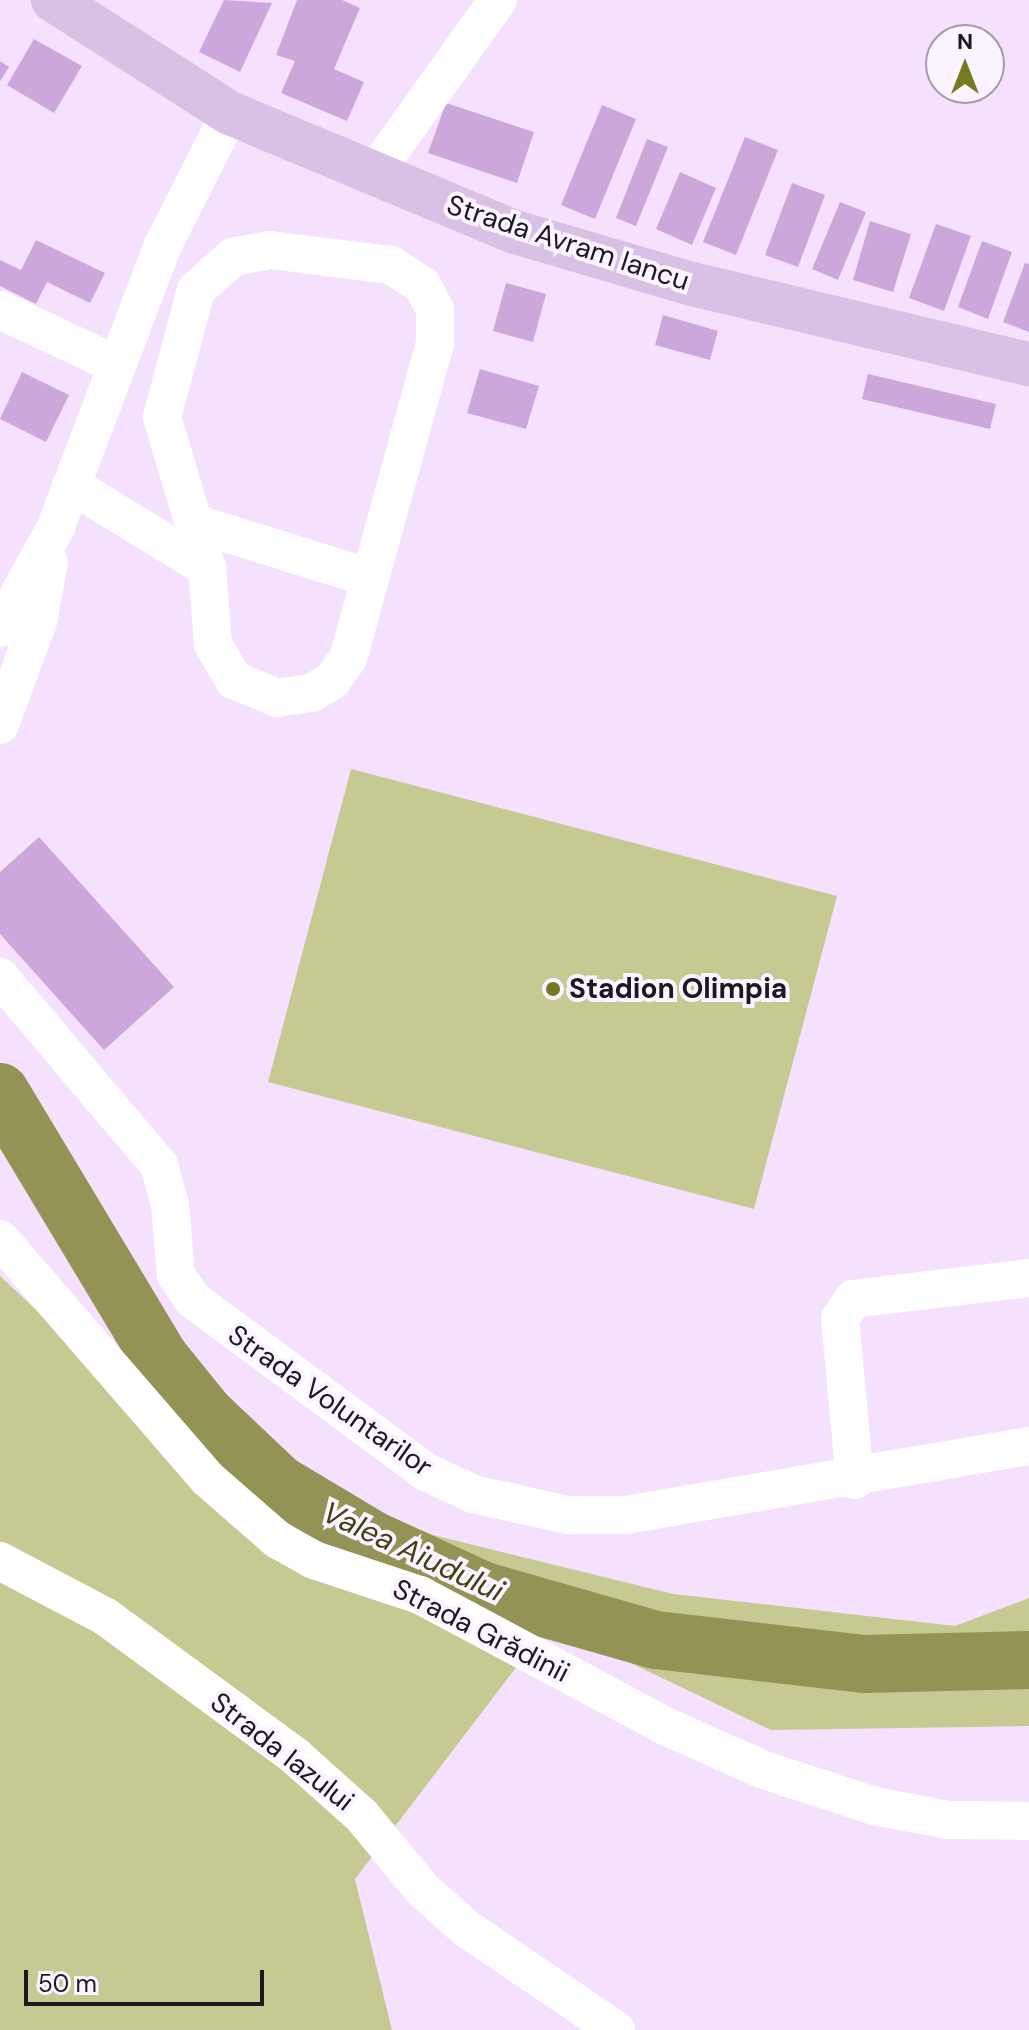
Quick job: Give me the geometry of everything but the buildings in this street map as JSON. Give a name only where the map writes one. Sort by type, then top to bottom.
[{"type":"main road","name":"Strada Avram Iancu","points":[[53,0],[230,113],[515,232],[677,280],[1029,364]]},
{"type":"street","points":[[373,175],[498,0]]},
{"type":"street","points":[[0,628],[55,529],[115,364],[163,245],[230,113]]},
{"type":"street","points":[[253,251],[391,265],[422,285],[435,309],[435,343],[348,658],[332,681],[311,693],[277,698],[248,690],[222,664],[213,644],[207,568],[197,524],[162,417],[196,290],[211,271],[253,251]]},
{"type":"street","points":[[0,310],[115,364]]},
{"type":"street","points":[[71,485],[207,568]]},
{"type":"street","points":[[197,524],[370,578]]},
{"type":"street","points":[[0,725],[38,621],[55,529]]},
{"type":"street","name":"Strada Voluntarilor","points":[[0,977],[159,1165],[170,1205],[176,1275],[192,1299],[426,1472],[473,1494],[568,1515],[625,1515],[855,1480],[1029,1446]]},
{"type":"street","name":"Strada Grădinii","points":[[0,1239],[208,1479],[278,1540],[314,1560],[420,1595],[665,1726],[764,1770],[874,1806],[948,1820],[1029,1821]]},
{"type":"street","points":[[855,1480],[840,1319],[853,1299],[1029,1278]]},
{"type":"street","name":"Strada Iazului","points":[[0,1561],[106,1617],[295,1756],[362,1816],[423,1890],[467,1929],[616,2030]]},
{"type":"green space","name":"Stadion Olimpia","points":[[351,769],[837,896],[754,1209],[268,1082]]},
{"type":"green space","points":[[0,1276],[162,1428],[433,1535],[673,1594],[955,1626],[1029,1598],[1029,1726],[771,1730],[549,1624],[355,1879],[392,2030],[0,2030]]},
{"type":"waterway","name":"Valea Aiudului","points":[[0,1092],[159,1357],[205,1414],[279,1484],[373,1540],[484,1591],[656,1640],[864,1664],[1029,1660]]},
{"type":"place","name":"Stadion Olimpia","points":[[553,989]]}]
